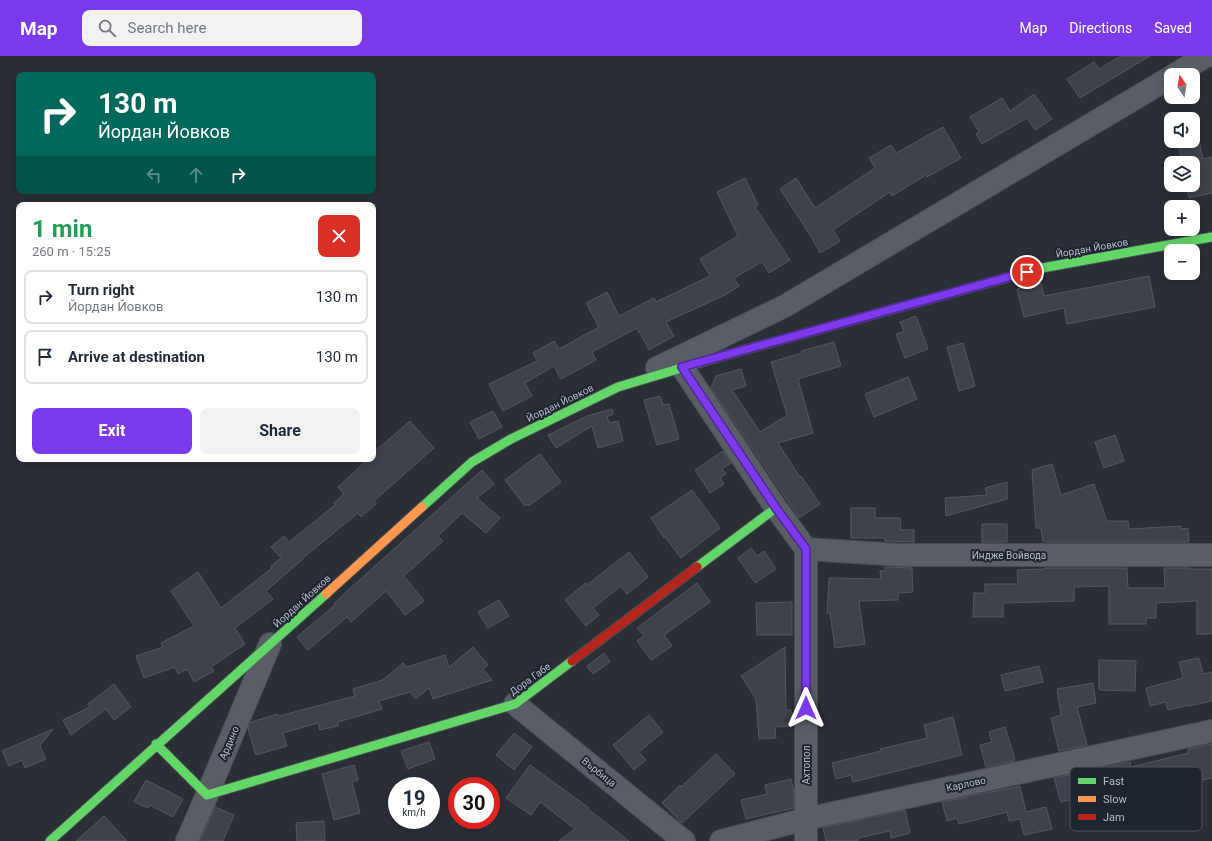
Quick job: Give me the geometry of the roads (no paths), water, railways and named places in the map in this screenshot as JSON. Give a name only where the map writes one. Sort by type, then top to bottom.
[{"type":"street","points":[[1186,68],[1206,56]]},
{"type":"street","points":[[618,387],[785,306],[1164,81]]},
{"type":"street","name":"Йордан Йовков","points":[[50,841],[156,744],[270,644],[472,462],[511,439],[618,387],[682,367],[1042,268],[1212,237]]},
{"type":"street","points":[[682,367],[776,508],[806,549]]},
{"type":"street","name":"Дора Габе","points":[[207,795],[515,704],[776,508]]},
{"type":"street","name":"Индже Войвода","points":[[806,549],[901,555],[1212,555]]},
{"type":"street","name":"Ахтопол","points":[[806,549],[806,841]]},
{"type":"street","name":"Ардино","points":[[187,841],[270,644]]},
{"type":"street","name":"Върбица","points":[[515,704],[684,841]]},
{"type":"street","name":"Карлово","points":[[721,841],[806,819],[1212,731]]},
{"type":"street","points":[[156,744],[207,795]]}]
